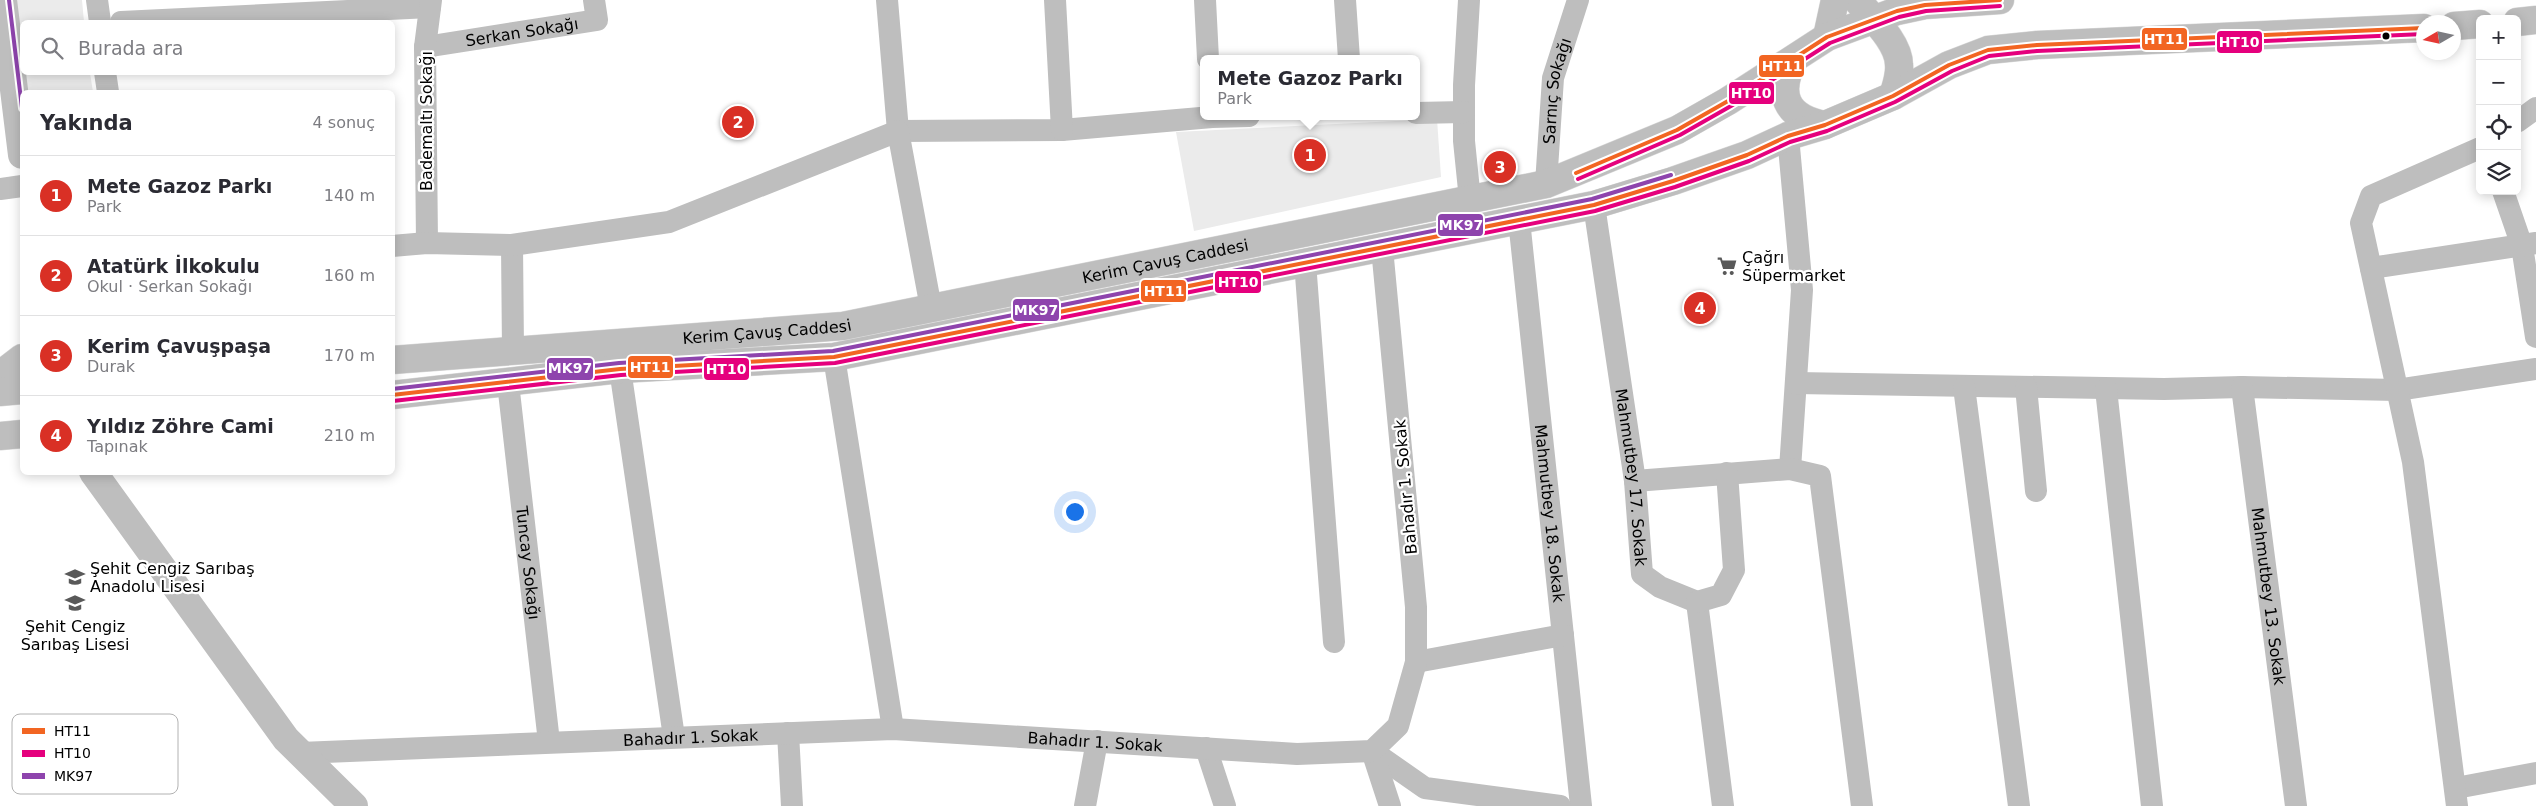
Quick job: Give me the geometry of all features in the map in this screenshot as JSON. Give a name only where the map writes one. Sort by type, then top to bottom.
[{"type":"main road","points":[[3,0],[9,26],[20,135]]},
{"type":"main road","points":[[1827,37],[1835,0]]},
{"type":"main road","name":"Kerim Çavuş Caddesi","points":[[395,360],[843,326],[1546,184],[1677,130],[1827,37],[1881,8],[2000,0]]},
{"type":"main road","points":[[1881,8],[1890,42],[1898,58],[1899,76],[1893,96]]},
{"type":"main road","points":[[2521,22],[2536,20]]},
{"type":"main road","points":[[2461,25],[2476,24]]},
{"type":"main road","name":"Kerim Çavuş Caddesi","points":[[395,395],[620,369],[834,357],[1594,205],[1673,181],[1747,155],[1788,136],[1825,126],[1893,96],[1949,65],[1988,50],[2037,45],[2416,28]]},
{"type":"main road","points":[[1794,59],[1784,84],[1790,107],[1798,116],[1808,122],[1825,126]]},
{"type":"main road","points":[[0,376],[20,360]]},
{"type":"main road","points":[[0,392],[20,390]]},
{"type":"main road","points":[[0,436],[20,434]]},
{"type":"main road","points":[[95,475],[286,739],[354,806]]},
{"type":"street","points":[[97,0],[100,20]]},
{"type":"street","name":"Serkan Sokağı","points":[[425,47],[597,20],[594,0]]},
{"type":"street","points":[[887,0],[898,131],[931,308]]},
{"type":"street","points":[[1055,0],[1062,130]]},
{"type":"street","points":[[1205,0],[1208,55]]},
{"type":"street","points":[[1345,0],[1349,55]]},
{"type":"street","points":[[1469,0],[1464,112],[1470,200]]},
{"type":"street","name":"Sarnıç Sokağı","points":[[1546,184],[1553,78],[1578,0]]},
{"type":"street","points":[[155,20],[431,4]]},
{"type":"street","name":"Bademaltı Sokağı","points":[[428,243],[425,47],[431,4]]},
{"type":"street","points":[[105,75],[108,90]]},
{"type":"street","points":[[2521,119],[2536,108]]},
{"type":"street","points":[[1420,113],[1464,112]]},
{"type":"street","points":[[395,246],[428,243],[512,245],[670,222],[898,131],[1062,130],[1200,118]]},
{"type":"street","points":[[1788,136],[1802,290],[1790,469]]},
{"type":"street","points":[[2476,150],[2371,196],[2361,223],[2413,462],[2457,797],[2536,773]]},
{"type":"street","points":[[0,189],[20,186]]},
{"type":"street","points":[[2505,195],[2529,245],[2536,338]]},
{"type":"street","name":"Mahmutbey 17. Sokak","points":[[1594,205],[1635,481],[1642,574],[1660,588],[1697,602]]},
{"type":"street","name":"Mahmutbey 18. Sokak","points":[[1519,220],[1582,806]]},
{"type":"street","points":[[512,245],[513,350]]},
{"type":"street","points":[[2370,268],[2529,245]]},
{"type":"street","name":"Bahadır 1. Sokak","points":[[300,753],[893,728],[1297,754],[1372,751],[1398,726],[1416,662],[1416,607],[1382,248]]},
{"type":"street","points":[[1305,262],[1334,642]]},
{"type":"street","points":[[834,357],[893,728]]},
{"type":"street","points":[[620,369],[674,737]]},
{"type":"street","points":[[1796,383],[2106,389],[2242,387],[2397,390],[2536,369]]},
{"type":"street","name":"Tuncay Sokağı","points":[[508,383],[549,742]]},
{"type":"street","points":[[1964,386],[2019,806]]},
{"type":"street","points":[[2026,387],[2036,491]]},
{"type":"street","name":"Mahmutbey 13. Sokak","points":[[2242,387],[2296,806]]},
{"type":"street","points":[[2106,389],[2152,806]]},
{"type":"street","points":[[1635,481],[1790,469],[1820,476],[1862,806]]},
{"type":"street","points":[[1723,806],[1697,602],[1722,595],[1734,570],[1727,473]]},
{"type":"street","points":[[1416,662],[1563,635]]},
{"type":"street","points":[[788,733],[792,806]]},
{"type":"street","points":[[1085,806],[1098,741]]},
{"type":"street","points":[[1206,748],[1225,806]]},
{"type":"street","points":[[1372,751],[1425,788],[1553,805]]},
{"type":"street","points":[[1372,751],[1390,806]]},
{"type":"shaded area","points":[[15,0],[82,0],[84,20],[20,20],[20,46]]},
{"type":"shaded area","points":[[23,75],[90,75],[93,90],[26,90]]},
{"type":"shaded area","points":[[1437,119],[1441,177],[1194,231],[1176,132]]},
{"type":"transit line","name":"MK97","points":[[9,0],[20,91]]},
{"type":"transit line","name":"HT11","points":[[1576,173],[1677,130],[1728,101],[1827,37],[1897,11],[1925,5],[2000,0]]},
{"type":"transit line","name":"HT10","points":[[1578,179],[1680,135],[1731,106],[1830,43],[1899,17],[1926,11],[2000,6]]},
{"type":"transit line","name":"HT11","points":[[395,395],[620,369],[834,357],[1594,205],[1673,181],[1747,155],[1788,136],[1825,125],[1893,96],[1949,65],[1988,50],[2037,45],[2416,28]]},
{"type":"transit line","name":"HT10","points":[[395,401],[621,375],[835,363],[1595,211],[1675,187],[1749,161],[1790,142],[1827,131],[1895,102],[1952,71],[1989,56],[2037,51],[2416,34]]},
{"type":"transit line","name":"MK97","points":[[395,389],[619,363],[833,351],[1592,199],[1671,175]]},
{"type":"place","name":"Atatürk İlkokulu","points":[[738,122]]},
{"type":"place","name":"Mete Gazoz Parkı","points":[[1310,155]]},
{"type":"place","name":"Kerim Çavuşpaşa","points":[[1500,167]]},
{"type":"place","name":"Çağrı Süpermarket","points":[[1727,266]]},
{"type":"place","name":"Yıldız Zöhre Cami","points":[[1700,308]]},
{"type":"place","name":"Şehit Cengiz Sarıbaş Anadolu Lisesi","points":[[75,577]]},
{"type":"place","name":"Şehit Cengiz Sarıbaş Lisesi","points":[[75,603]]}]
